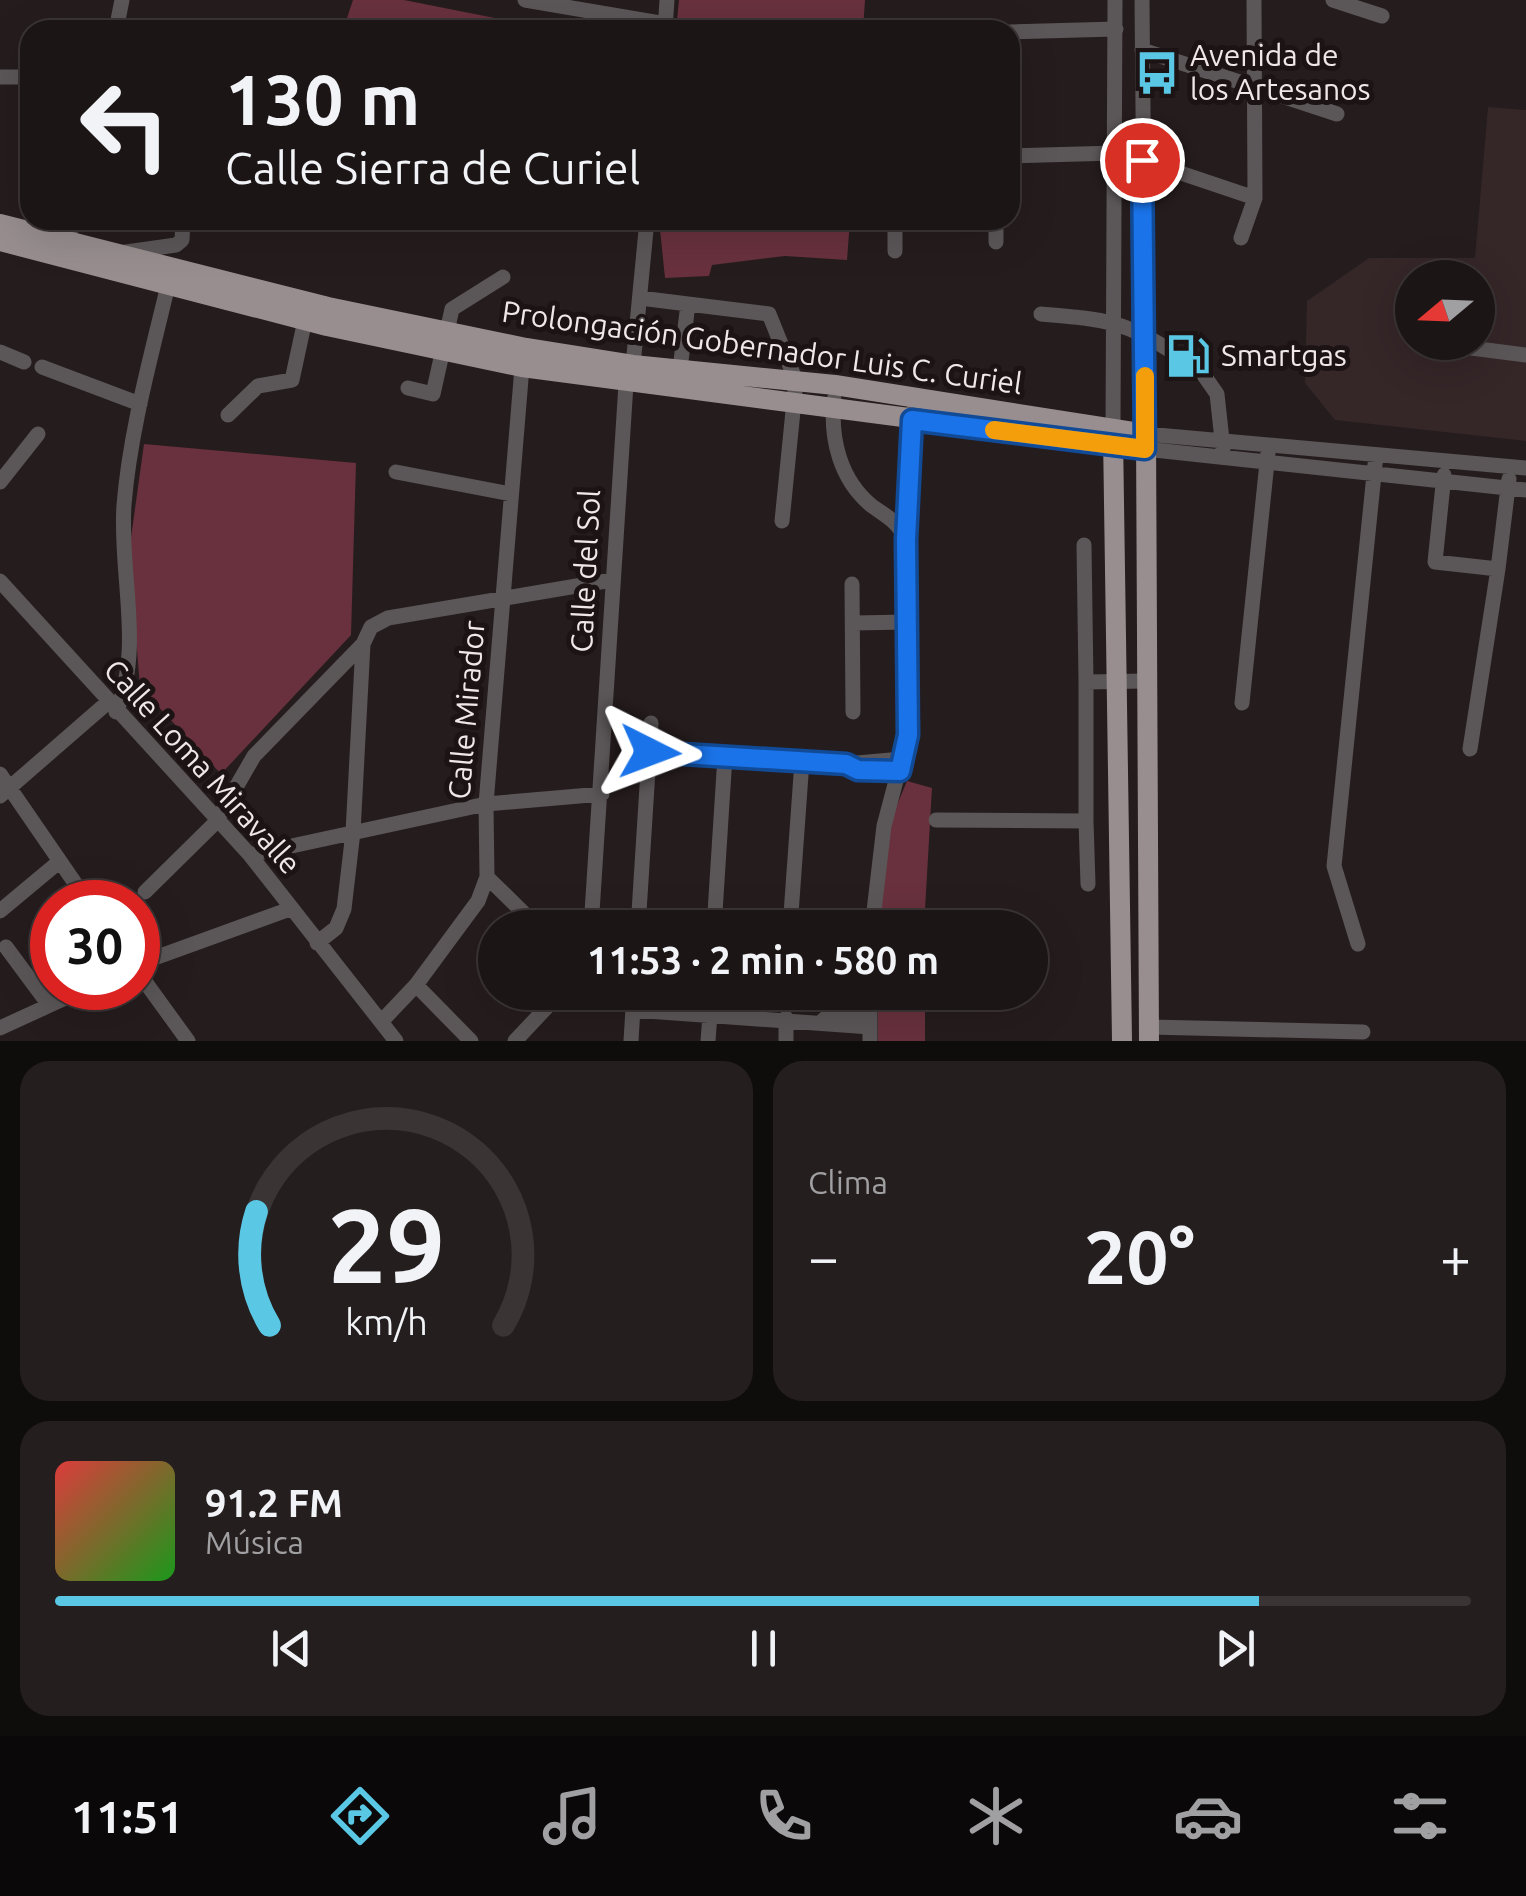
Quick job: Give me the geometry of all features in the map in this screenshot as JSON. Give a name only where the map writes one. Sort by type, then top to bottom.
[{"type":"main road","name":"Prolongación Gobernador Luis C. Curiel","points":[[0,224],[168,285],[305,320],[630,375]]},
{"type":"main road","name":"Prolongación Gobernador Luis C. Curiel","points":[[0,241],[116,254],[445,341],[522,367],[679,380],[835,385],[1145,442]]},
{"type":"main road","name":"Prolongación Gobernador Luis C. Curiel","points":[[679,380],[793,404],[912,420],[1113,437]]},
{"type":"main road","points":[[1113,437],[1122,1035],[1149,1034],[1145,442]]},
{"type":"street","points":[[525,0],[629,20]]},
{"type":"street","points":[[1113,437],[1116,0]]},
{"type":"street","points":[[1142,0],[1145,442]]},
{"type":"street","points":[[1242,238],[1254,198],[1254,0]]},
{"type":"street","points":[[1333,0],[1359,4],[1382,16]]},
{"type":"street","points":[[1020,32],[1116,29]]},
{"type":"street","points":[[1142,50],[1337,114]]},
{"type":"street","points":[[1116,81],[1142,81]]},
{"type":"street","points":[[1020,156],[1116,154]]},
{"type":"street","points":[[1142,160],[1254,198]]},
{"type":"street","points":[[67,249],[71,230]]},
{"type":"street","points":[[116,254],[176,245],[182,240],[182,230]]},
{"type":"street","name":"Calle del Sol","points":[[592,910],[612,580],[646,230]]},
{"type":"street","points":[[895,251],[896,230]]},
{"type":"street","points":[[996,230],[996,242]]},
{"type":"street","points":[[408,388],[433,394],[456,305],[502,277]]},
{"type":"street","points":[[73,880],[3,786],[112,708],[128,677],[124,503],[140,404],[168,285]]},
{"type":"street","points":[[640,298],[769,314],[796,381],[782,521]]},
{"type":"street","points":[[679,380],[688,304]]},
{"type":"street","points":[[1042,314],[1113,320],[1145,334],[1177,355]]},
{"type":"street","points":[[228,415],[254,388],[292,380],[305,320]]},
{"type":"street","points":[[1495,351],[1526,355]]},
{"type":"street","points":[[0,352],[24,362]]},
{"type":"street","points":[[42,367],[140,404]]},
{"type":"street","name":"Calle Mirador","points":[[381,1022],[464,924],[487,877],[486,804],[522,367]]},
{"type":"street","points":[[1203,374],[1217,394],[1223,450]]},
{"type":"street","points":[[835,385],[833,408],[844,472],[864,499],[898,524],[906,540]]},
{"type":"street","points":[[874,910],[878,861],[908,735],[906,540],[914,397]]},
{"type":"street","points":[[0,482],[38,434]]},
{"type":"street","name":"Prolongación Gobernador Luis C. Curiel","points":[[1145,442],[1223,450],[1268,463],[1526,490]]},
{"type":"street","points":[[1242,703],[1269,445]]},
{"type":"street","name":"Prolongación Gobernador Luis C. Curiel","points":[[1223,450],[1269,445],[1519,467]]},
{"type":"street","points":[[1358,944],[1334,866],[1376,455]]},
{"type":"street","points":[[1444,461],[1435,562],[1498,569]]},
{"type":"street","points":[[1470,750],[1508,489],[1519,467]]},
{"type":"street","points":[[396,472],[511,494]]},
{"type":"street","points":[[1084,545],[1088,884]]},
{"type":"street","points":[[157,880],[216,822],[254,756],[363,644],[371,627],[388,618],[612,580]]},
{"type":"street","name":"Calle Loma Miravalle","points":[[0,581],[216,822],[250,854],[396,1041]]},
{"type":"street","points":[[852,584],[853,712]]},
{"type":"street","points":[[852,623],[907,622]]},
{"type":"street","points":[[318,944],[342,919],[353,832],[363,644]]},
{"type":"street","points":[[1086,682],[1146,681]]},
{"type":"street","points":[[639,910],[651,723]]},
{"type":"street","points":[[650,752],[846,764],[858,770],[901,765]]},
{"type":"street","points":[[715,910],[725,756]]},
{"type":"street","points":[[791,910],[802,761]]},
{"type":"street","points":[[250,854],[486,804],[602,794]]},
{"type":"street","points":[[936,820],[1086,821]]},
{"type":"street","points":[[2,905],[60,861]]},
{"type":"street","points":[[487,877],[521,910]]},
{"type":"street","points":[[160,956],[290,909]]},
{"type":"street","points":[[6,947],[30,979]]},
{"type":"street","points":[[416,985],[470,1041]]},
{"type":"street","points":[[160,1002],[188,1041]]},
{"type":"street","points":[[0,1028],[38,1010]]},
{"type":"street","points":[[515,1041],[544,1010]]},
{"type":"street","points":[[631,1041],[633,1010],[822,1020],[830,1027],[870,1028]]},
{"type":"street","points":[[708,1041],[710,1014]]},
{"type":"street","points":[[786,1018],[786,1041]]},
{"type":"street","points":[[1149,1034],[1363,1032]]},
{"type":"shaded area","points":[[353,0],[404,0],[505,20],[346,20]]},
{"type":"shaded area","points":[[679,0],[865,0],[864,20],[677,20]]},
{"type":"shaded area","points":[[1488,107],[1526,110],[1526,441],[1335,420],[1305,383],[1307,301],[1369,258],[1475,258]]},
{"type":"shaded area","points":[[660,230],[849,230],[847,260],[785,256],[712,265],[709,276],[665,278]]},
{"type":"shaded area","points":[[144,444],[356,463],[351,635],[221,774],[140,687],[129,552]]},
{"type":"shaded area","points":[[907,781],[932,788],[925,910],[881,910],[892,817]]},
{"type":"shaded area","points":[[878,1010],[925,1010],[925,1041],[878,1041]]},
{"type":"tunnel","points":[[1177,355],[1203,374]]},
{"type":"slow traffic","points":[[994,430],[1145,449],[1145,376]]},
{"type":"place","name":"Avenida de los Artesanos","points":[[1157,73]]},
{"type":"place","name":"Smartgas","points":[[1188,356]]},
{"type":"route","points":[[650,752],[900,771],[908,735],[906,540],[912,420],[1145,449],[1142,160]]}]
